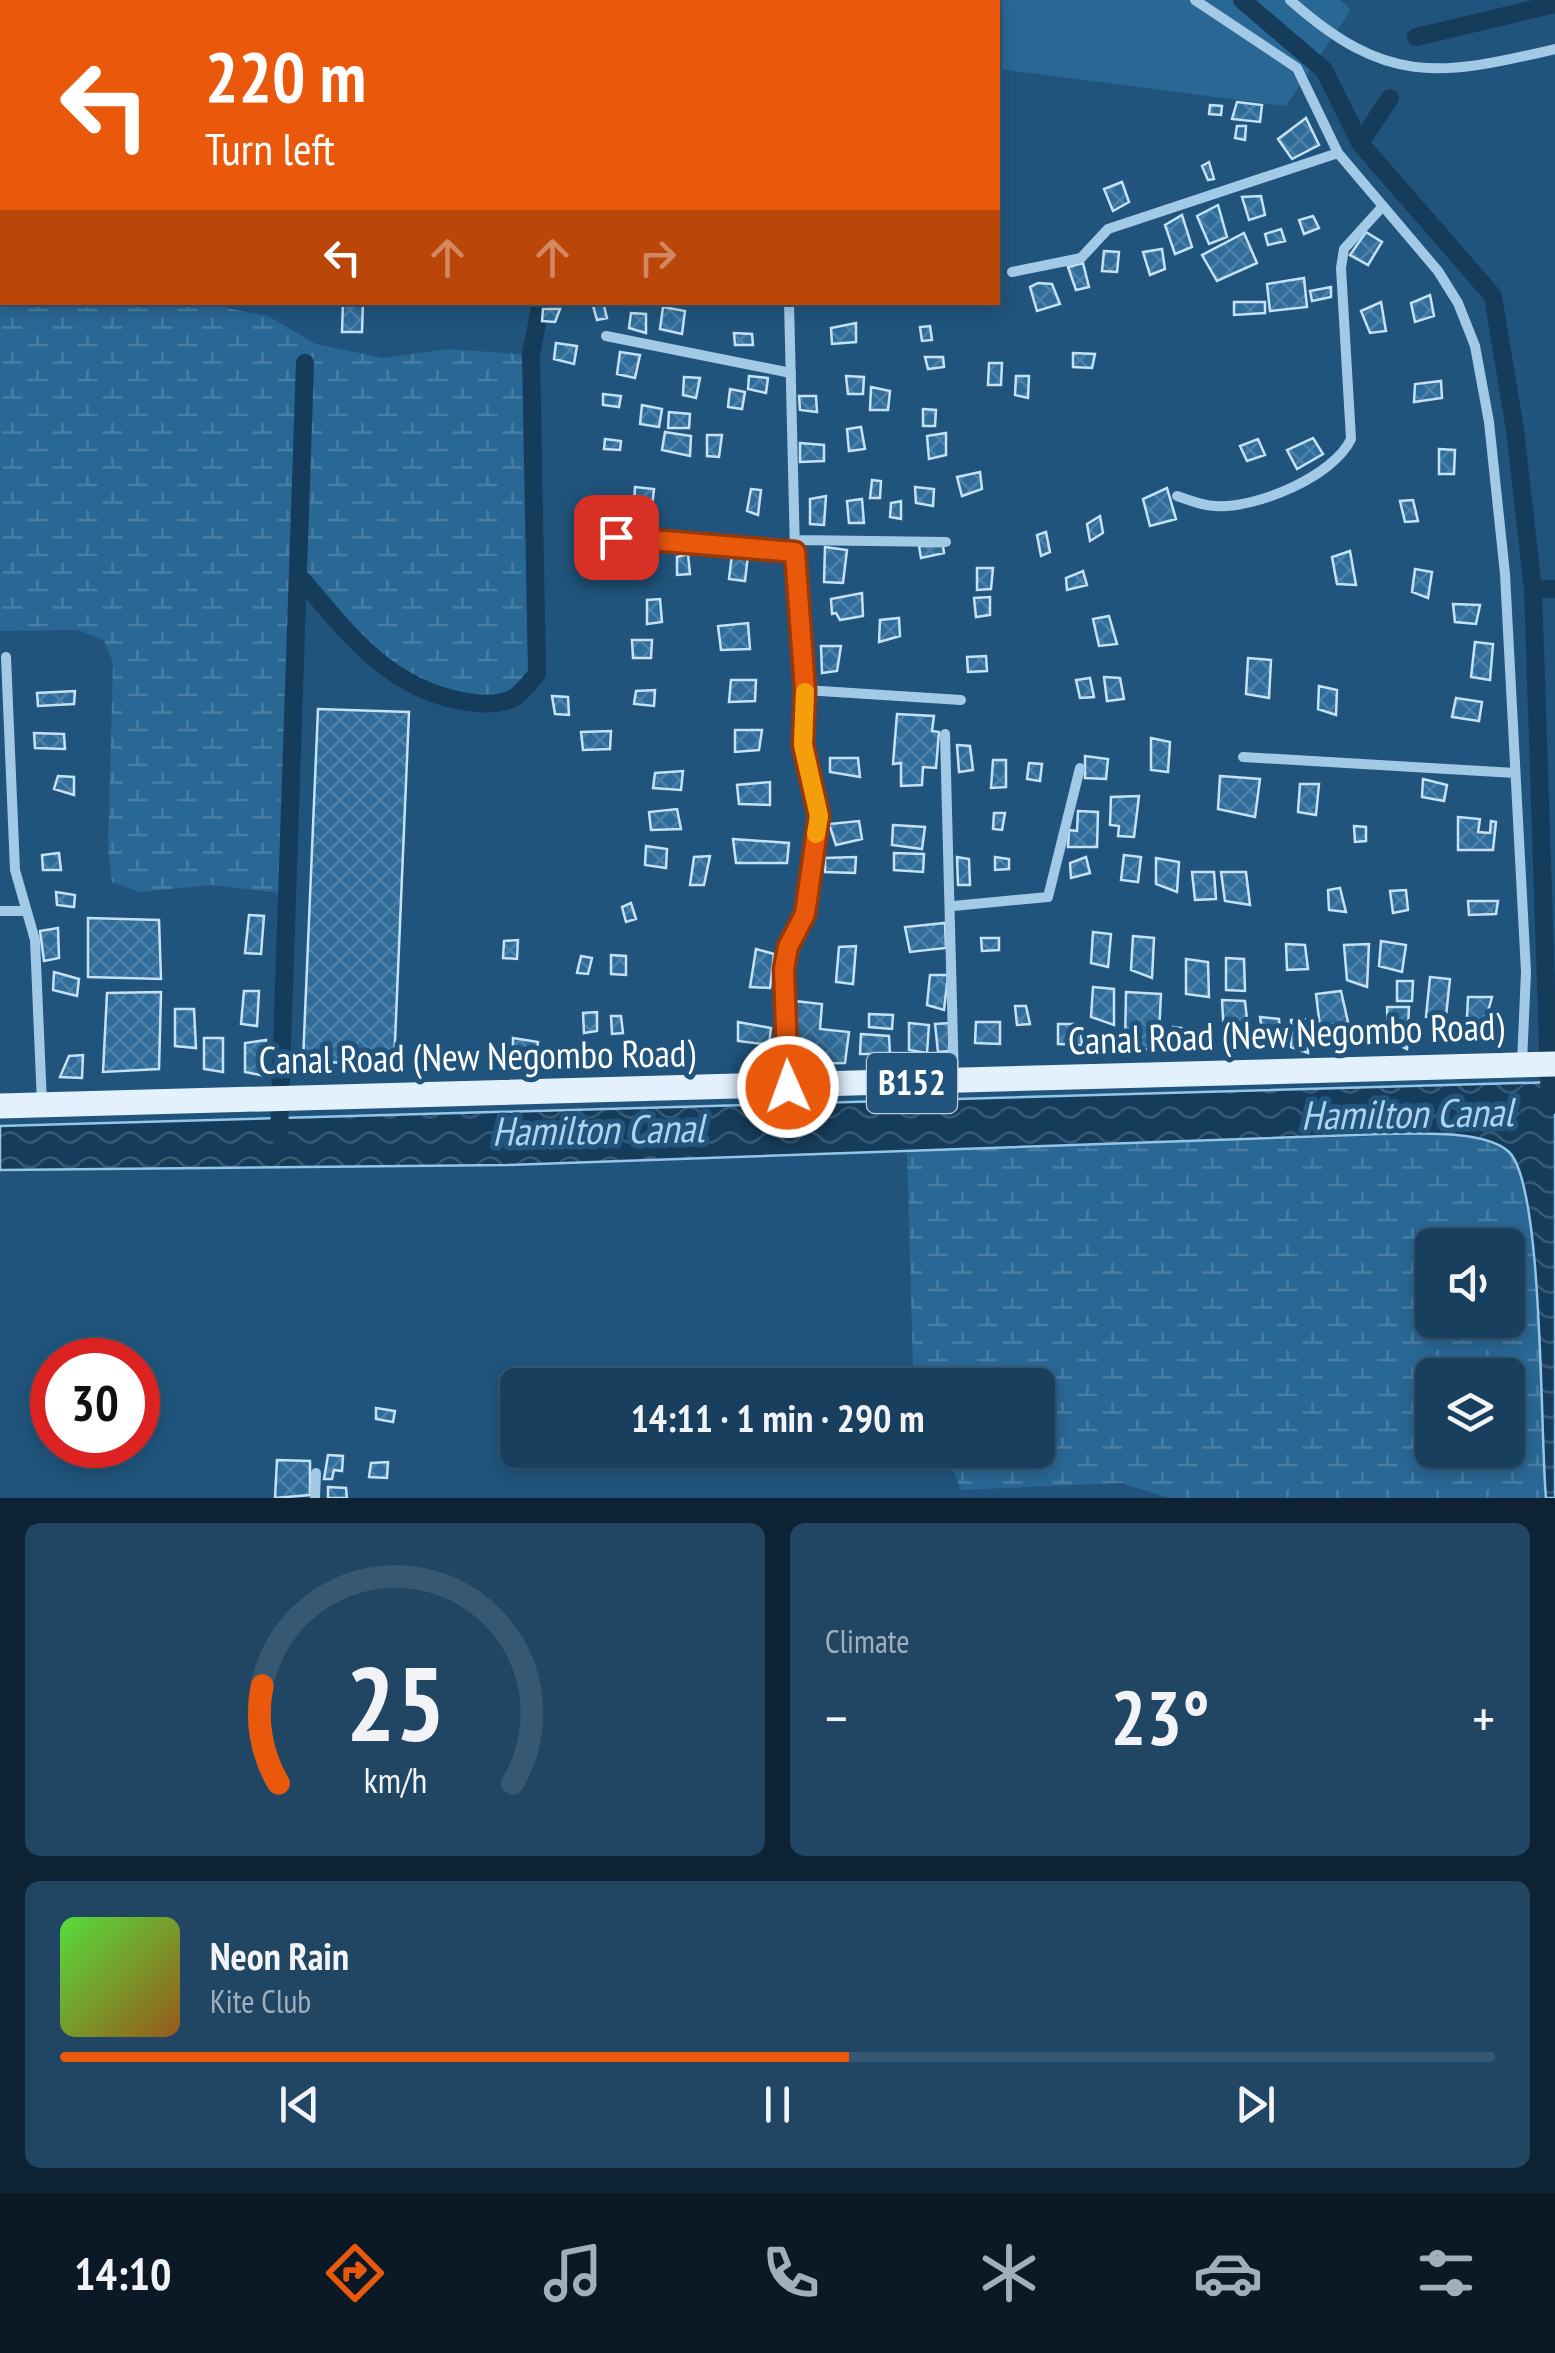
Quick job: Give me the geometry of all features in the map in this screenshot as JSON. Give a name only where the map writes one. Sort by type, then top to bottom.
[{"type":"main road","name":"Canal Road (New Negombo Road)","points":[[0,1106],[1536,1065]]},
{"type":"street","points":[[1195,0],[1297,68],[1338,153],[1448,286],[1475,346],[1490,422],[1506,574],[1526,972],[1536,1065]]},
{"type":"street","points":[[1290,0],[1320,26],[1364,54],[1406,68],[1455,69],[1555,49]]},
{"type":"street","points":[[1012,272],[1081,258],[1108,228],[1338,153]]},
{"type":"street","points":[[1177,496],[1217,507],[1282,492],[1331,468],[1344,454],[1351,440],[1341,268],[1344,249],[1382,207]]},
{"type":"street","points":[[788,1087],[784,969],[788,947],[805,914],[819,816],[803,745],[805,690],[795,552],[789,305]]},
{"type":"street","points":[[606,336],[790,373]]},
{"type":"street","points":[[616,537],[795,552]]},
{"type":"street","points":[[796,540],[946,542]]},
{"type":"street","points":[[6,657],[15,870],[35,940],[42,1106]]},
{"type":"street","points":[[805,690],[960,700]]},
{"type":"street","points":[[946,734],[953,906],[954,1082]]},
{"type":"street","points":[[1243,756],[1515,774]]},
{"type":"street","points":[[953,906],[1048,898],[1080,768]]},
{"type":"street","points":[[0,911],[24,912]]},
{"type":"street","points":[[315,1498],[316,1473]]},
{"type":"green space","points":[[1000,0],[1340,0],[1351,10],[1286,106],[1000,69]]},
{"type":"green space","points":[[0,305],[212,305],[268,316],[316,344],[383,358],[448,349],[531,355],[537,674],[509,697],[490,702],[454,700],[428,692],[406,681],[368,651],[299,577],[286,894],[212,885],[140,892],[112,882],[108,848],[113,663],[104,640],[78,630],[0,631]]},
{"type":"green space","points":[[1443,1134],[1478,1139],[1509,1153],[1520,1175],[1528,1212],[1538,1315],[1546,1498],[1170,1498],[1121,1483],[961,1490],[952,1468],[1055,1468],[1055,1368],[913,1368],[907,1151]]},
{"type":"water","name":"Hamilton Canal","points":[[1555,1082],[1555,1498],[1546,1498],[1535,1261],[1529,1212],[1520,1174],[1509,1152],[1484,1139],[1449,1134],[1383,1134],[506,1165],[0,1170],[0,1126]]},
{"type":"building","points":[[1237,102],[1262,105],[1260,122],[1232,119]]},
{"type":"building","points":[[1210,105],[1222,106],[1221,115],[1209,114]]},
{"type":"building","points":[[1306,118],[1319,145],[1292,159],[1278,139]]},
{"type":"building","points":[[1237,126],[1246,126],[1245,140],[1235,138]]},
{"type":"building","points":[[1209,162],[1214,179],[1208,180],[1202,166]]},
{"type":"building","points":[[1122,182],[1129,202],[1113,211],[1104,189]]},
{"type":"building","points":[[1261,196],[1265,215],[1249,220],[1242,197]]},
{"type":"building","points":[[1218,205],[1227,237],[1209,244],[1197,216]]},
{"type":"building","points":[[1182,215],[1192,247],[1175,254],[1165,225]]},
{"type":"building","points":[[1313,216],[1319,228],[1304,234],[1299,220]]},
{"type":"building","points":[[1281,229],[1285,241],[1268,245],[1265,234]]},
{"type":"building","points":[[1366,232],[1382,242],[1368,265],[1350,255]]},
{"type":"building","points":[[1244,233],[1257,263],[1217,281],[1202,255]]},
{"type":"building","points":[[1162,249],[1165,269],[1150,275],[1143,252]]},
{"type":"building","points":[[1104,251],[1119,252],[1117,272],[1102,271]]},
{"type":"building","points":[[1083,263],[1089,287],[1076,290],[1068,267]]},
{"type":"building","points":[[1304,278],[1307,307],[1270,311],[1267,284]]},
{"type":"building","points":[[1052,284],[1060,304],[1037,311],[1030,287]]},
{"type":"building","points":[[1331,287],[1331,297],[1312,301],[1310,291]]},
{"type":"building","points":[[1430,295],[1434,316],[1415,322],[1411,303]]},
{"type":"building","points":[[1234,302],[1265,302],[1265,313],[1234,315]]},
{"type":"building","points":[[1381,302],[1386,331],[1370,333],[1361,311]]},
{"type":"building","points":[[343,305],[363,305],[362,332],[342,332]]},
{"type":"building","points":[[593,305],[604,305],[607,318],[597,320]]},
{"type":"building","points":[[663,307],[685,311],[682,334],[660,329]]},
{"type":"building","points":[[543,309],[560,309],[555,322],[542,321]]},
{"type":"building","points":[[631,313],[646,314],[646,333],[629,328]]},
{"type":"building","points":[[856,323],[856,342],[832,344],[831,328]]},
{"type":"building","points":[[930,326],[932,340],[922,341],[920,327]]},
{"type":"building","points":[[734,333],[752,334],[753,345],[735,345]]},
{"type":"building","points":[[556,343],[577,346],[574,364],[554,359]]},
{"type":"building","points":[[620,352],[640,355],[635,378],[617,374]]},
{"type":"building","points":[[1073,353],[1095,354],[1092,368],[1073,367]]},
{"type":"building","points":[[925,357],[943,357],[944,367],[928,369]]},
{"type":"building","points":[[989,363],[1002,363],[1001,385],[988,385]]},
{"type":"building","points":[[749,376],[768,378],[766,393],[748,389]]},
{"type":"building","points":[[846,376],[864,377],[863,394],[848,394]]},
{"type":"building","points":[[1016,376],[1029,376],[1028,398],[1015,395]]},
{"type":"building","points":[[684,377],[700,378],[696,398],[683,395]]},
{"type":"building","points":[[1441,381],[1442,398],[1414,402],[1415,384]]},
{"type":"building","points":[[871,387],[890,391],[888,410],[870,410]]},
{"type":"building","points":[[730,389],[745,392],[742,409],[728,407]]},
{"type":"building","points":[[603,394],[621,396],[619,407],[603,405]]},
{"type":"building","points":[[799,396],[816,396],[817,412],[800,410]]},
{"type":"building","points":[[642,405],[662,409],[659,427],[640,424]]},
{"type":"building","points":[[923,409],[936,410],[935,426],[923,426]]},
{"type":"building","points":[[669,412],[690,414],[689,428],[668,428]]},
{"type":"building","points":[[861,427],[865,449],[849,451],[847,429]]},
{"type":"building","points":[[665,432],[691,436],[690,456],[662,450]]},
{"type":"building","points":[[946,433],[946,455],[929,459],[927,436]]},
{"type":"building","points":[[707,435],[722,435],[719,457],[707,456]]},
{"type":"building","points":[[1313,438],[1323,454],[1297,469],[1287,450]]},
{"type":"building","points":[[605,439],[621,441],[620,450],[604,449]]},
{"type":"building","points":[[1258,439],[1265,455],[1247,461],[1240,446]]},
{"type":"building","points":[[800,443],[824,445],[824,461],[800,462]]},
{"type":"building","points":[[1439,449],[1455,450],[1454,474],[1439,474]]},
{"type":"building","points":[[980,472],[982,489],[962,496],[957,477]]},
{"type":"building","points":[[872,480],[881,481],[880,498],[870,498]]},
{"type":"building","points":[[635,487],[654,489],[650,524],[633,520]]},
{"type":"building","points":[[915,487],[934,489],[933,506],[916,503]]},
{"type":"building","points":[[1167,488],[1176,519],[1150,526],[1143,499]]},
{"type":"building","points":[[751,489],[761,490],[758,515],[747,511]]},
{"type":"building","points":[[826,496],[824,525],[810,524],[810,499]]},
{"type":"building","points":[[862,499],[864,523],[849,523],[847,501]]},
{"type":"building","points":[[1413,500],[1418,521],[1405,522],[1400,501]]},
{"type":"building","points":[[901,501],[901,519],[890,517],[891,503]]},
{"type":"building","points":[[1100,516],[1103,533],[1090,541],[1087,524]]},
{"type":"building","points":[[1046,532],[1050,552],[1041,556],[1037,535]]},
{"type":"building","points":[[919,546],[943,546],[944,553],[921,558]]},
{"type":"building","points":[[825,547],[847,550],[843,583],[824,582]]},
{"type":"building","points":[[1350,551],[1356,585],[1337,584],[1332,557]]},
{"type":"building","points":[[688,554],[690,574],[677,575],[677,557]]},
{"type":"building","points":[[732,554],[748,555],[745,581],[729,579]]},
{"type":"building","points":[[977,568],[993,568],[991,589],[977,590]]},
{"type":"building","points":[[1415,569],[1432,572],[1428,598],[1412,592]]},
{"type":"building","points":[[1083,571],[1087,585],[1067,590],[1066,578]]},
{"type":"building","points":[[862,593],[863,616],[840,620],[836,613],[832,614],[831,599]]},
{"type":"building","points":[[990,597],[990,615],[976,617],[974,598]]},
{"type":"building","points":[[660,599],[662,622],[647,624],[647,600]]},
{"type":"building","points":[[1453,604],[1480,605],[1476,624],[1455,622]]},
{"type":"building","points":[[1109,616],[1117,644],[1099,646],[1093,619]]},
{"type":"building","points":[[899,618],[900,636],[879,642],[880,620]]},
{"type":"building","points":[[748,623],[750,649],[721,650],[718,626]]},
{"type":"building","points":[[632,640],[652,640],[651,658],[633,658]]},
{"type":"building","points":[[1475,642],[1493,644],[1490,680],[1471,677]]},
{"type":"building","points":[[821,646],[841,646],[837,671],[822,673]]},
{"type":"building","points":[[986,656],[987,671],[968,672],[967,657]]},
{"type":"building","points":[[1248,658],[1271,660],[1269,698],[1246,694]]},
{"type":"building","points":[[1104,677],[1120,678],[1124,699],[1107,701]]},
{"type":"building","points":[[1090,678],[1094,697],[1080,698],[1076,680]]},
{"type":"building","points":[[731,680],[756,680],[755,701],[729,702]]},
{"type":"building","points":[[1319,686],[1337,690],[1336,715],[1318,709]]},
{"type":"building","points":[[655,690],[654,706],[634,704],[636,691]]},
{"type":"building","points":[[75,691],[74,704],[38,706],[37,693]]},
{"type":"building","points":[[552,696],[568,697],[569,715],[555,714]]},
{"type":"building","points":[[1456,698],[1482,702],[1479,721],[1452,717]]},
{"type":"building","points":[[318,709],[409,712],[394,1065],[303,1061]]},
{"type":"building","points":[[897,714],[934,716],[932,731],[939,732],[936,768],[923,767],[922,785],[901,786],[901,763],[893,764]]},
{"type":"building","points":[[735,730],[762,730],[759,750],[735,752]]},
{"type":"building","points":[[611,731],[610,749],[583,750],[581,732]]},
{"type":"building","points":[[34,733],[64,734],[65,749],[35,748]]},
{"type":"building","points":[[1151,738],[1170,742],[1168,772],[1151,770]]},
{"type":"building","points":[[957,745],[970,746],[973,770],[959,772]]},
{"type":"building","points":[[1085,756],[1108,759],[1106,779],[1085,778]]},
{"type":"building","points":[[830,758],[858,758],[860,777],[830,772]]},
{"type":"building","points":[[993,760],[1006,760],[1006,787],[991,788]]},
{"type":"building","points":[[1029,763],[1042,764],[1040,781],[1027,779]]},
{"type":"building","points":[[683,771],[681,790],[653,788],[655,773]]},
{"type":"building","points":[[58,776],[74,777],[74,795],[54,789]]},
{"type":"building","points":[[1220,776],[1260,779],[1255,817],[1218,809]]},
{"type":"building","points":[[1423,779],[1447,785],[1444,801],[1422,797]]},
{"type":"building","points":[[770,782],[770,805],[739,804],[737,785]]},
{"type":"building","points":[[1300,784],[1319,784],[1316,815],[1298,812]]},
{"type":"building","points":[[1139,796],[1134,837],[1118,836],[1119,826],[1110,825],[1111,797]]},
{"type":"building","points":[[677,809],[681,829],[651,830],[649,812]]},
{"type":"building","points":[[1078,811],[1098,812],[1097,847],[1068,847],[1069,830],[1077,831]]},
{"type":"building","points":[[994,813],[1005,813],[1002,830],[993,829]]},
{"type":"building","points":[[1458,817],[1480,819],[1478,832],[1490,833],[1491,821],[1496,822],[1493,850],[1458,850]]},
{"type":"building","points":[[859,821],[862,839],[836,845],[829,824]]},
{"type":"building","points":[[893,825],[925,827],[922,849],[892,845]]},
{"type":"building","points":[[1354,826],[1366,827],[1366,841],[1355,842]]},
{"type":"building","points":[[733,839],[789,843],[787,863],[736,863]]},
{"type":"building","points":[[646,846],[667,849],[666,868],[645,865]]},
{"type":"building","points":[[59,853],[61,870],[43,870],[42,855]]},
{"type":"building","points":[[894,853],[924,854],[923,872],[894,870]]},
{"type":"building","points":[[1124,855],[1141,857],[1138,882],[1121,880]]},
{"type":"building","points":[[710,856],[704,885],[690,885],[694,857]]},
{"type":"building","points":[[856,857],[855,873],[825,872],[825,858]]},
{"type":"building","points":[[957,857],[969,859],[970,885],[958,885]]},
{"type":"building","points":[[995,857],[1009,859],[1009,869],[995,870]]},
{"type":"building","points":[[1086,857],[1090,873],[1071,878],[1070,863]]},
{"type":"building","points":[[1156,858],[1179,862],[1177,892],[1156,884]]},
{"type":"building","points":[[1192,872],[1214,872],[1216,899],[1195,900]]},
{"type":"building","points":[[1221,872],[1246,872],[1250,905],[1225,901]]},
{"type":"building","points":[[1340,888],[1346,912],[1329,910],[1328,890]]},
{"type":"building","points":[[1406,890],[1408,910],[1393,913],[1390,891]]},
{"type":"building","points":[[56,892],[75,895],[74,907],[57,905]]},
{"type":"building","points":[[1468,901],[1498,901],[1496,914],[1469,915]]},
{"type":"building","points":[[631,903],[636,919],[626,922],[622,907]]},
{"type":"building","points":[[249,915],[264,916],[261,954],[245,953]]},
{"type":"building","points":[[88,918],[159,920],[161,979],[88,977]]},
{"type":"building","points":[[945,923],[946,948],[910,952],[905,927]]},
{"type":"building","points":[[58,928],[59,958],[44,961],[40,931]]},
{"type":"building","points":[[1093,932],[1111,934],[1108,967],[1091,963]]},
{"type":"building","points":[[1133,936],[1154,938],[1152,978],[1131,970]]},
{"type":"building","points":[[981,938],[999,938],[999,950],[982,951]]},
{"type":"building","points":[[518,940],[517,959],[503,958],[504,941]]},
{"type":"building","points":[[1381,941],[1406,945],[1402,972],[1379,966]]},
{"type":"building","points":[[1286,944],[1305,945],[1308,969],[1287,970]]},
{"type":"building","points":[[1369,944],[1367,987],[1347,980],[1344,945]]},
{"type":"building","points":[[856,946],[853,984],[836,982],[839,947]]},
{"type":"building","points":[[756,949],[774,954],[770,988],[750,987]]},
{"type":"building","points":[[611,955],[626,956],[626,975],[611,974]]},
{"type":"building","points":[[581,956],[592,958],[588,974],[577,973]]},
{"type":"building","points":[[1226,958],[1244,959],[1245,991],[1226,990]]},
{"type":"building","points":[[1186,959],[1208,962],[1209,997],[1186,994]]},
{"type":"building","points":[[54,972],[79,979],[77,996],[53,990]]},
{"type":"building","points":[[930,975],[948,975],[944,1010],[927,1005]]},
{"type":"building","points":[[1430,977],[1450,979],[1446,1016],[1426,1017]]},
{"type":"building","points":[[1397,981],[1413,981],[1412,1001],[1397,1001]]},
{"type":"building","points":[[1093,987],[1114,989],[1114,1025],[1091,1017]]},
{"type":"building","points":[[244,991],[259,991],[257,1026],[241,1024]]},
{"type":"building","points":[[1341,991],[1348,1022],[1320,1027],[1316,994]]},
{"type":"building","points":[[161,992],[159,1069],[103,1072],[107,993]]},
{"type":"building","points":[[1126,992],[1161,994],[1158,1052],[1125,1045]]},
{"type":"building","points":[[1468,997],[1492,997],[1485,1022],[1467,1017]]},
{"type":"building","points":[[1222,1000],[1245,1001],[1249,1037],[1224,1035]]},
{"type":"building","points":[[795,1001],[822,1004],[820,1029],[849,1032],[845,1063],[792,1064]]},
{"type":"building","points":[[1015,1006],[1026,1006],[1030,1024],[1017,1025]]},
{"type":"building","points":[[1387,1007],[1409,1007],[1407,1049],[1388,1040]]},
{"type":"building","points":[[175,1009],[194,1009],[196,1048],[175,1046]]},
{"type":"building","points":[[597,1012],[597,1031],[584,1033],[583,1013]]},
{"type":"building","points":[[869,1014],[893,1015],[892,1029],[869,1027]]},
{"type":"building","points":[[611,1016],[621,1016],[623,1033],[612,1034]]},
{"type":"building","points":[[1260,1017],[1279,1019],[1281,1047],[1264,1045]]},
{"type":"building","points":[[1308,1019],[1308,1053],[1291,1047],[1291,1020]]},
{"type":"building","points":[[738,1022],[771,1028],[769,1045],[738,1041]]},
{"type":"building","points":[[976,1022],[1000,1022],[1000,1044],[975,1043]]},
{"type":"building","points":[[909,1023],[929,1025],[927,1053],[909,1050]]},
{"type":"building","points":[[950,1023],[949,1051],[938,1052],[935,1024]]},
{"type":"building","points":[[1058,1024],[1080,1024],[1082,1045],[1058,1044]]},
{"type":"building","points":[[1173,1027],[1197,1030],[1195,1052],[1172,1049]]},
{"type":"building","points":[[861,1034],[889,1036],[890,1054],[860,1054]]},
{"type":"building","points":[[204,1038],[223,1038],[223,1072],[204,1069]]},
{"type":"building","points":[[513,1038],[538,1042],[536,1056],[513,1054]]},
{"type":"building","points":[[266,1040],[265,1076],[245,1072],[245,1043]]},
{"type":"building","points":[[83,1055],[82,1078],[60,1077],[69,1056]]},
{"type":"building","points":[[376,1408],[395,1411],[393,1422],[376,1419]]},
{"type":"building","points":[[328,1455],[343,1456],[342,1471],[334,1470],[332,1479],[324,1479]]},
{"type":"building","points":[[277,1460],[310,1461],[310,1495],[275,1498]]},
{"type":"building","points":[[388,1462],[387,1478],[369,1477],[371,1463]]},
{"type":"building","points":[[328,1487],[346,1488],[347,1498],[328,1498]]},
{"type":"waterway","points":[[1242,0],[1324,70],[1360,143],[1493,296],[1515,430],[1533,589],[1550,1106]]},
{"type":"waterway","points":[[1416,37],[1555,4]]},
{"type":"waterway","points":[[1360,143],[1390,98]]},
{"type":"waterway","points":[[299,576],[351,636],[389,670],[411,683],[435,694],[482,703],[509,700],[527,686],[537,674],[531,355],[540,305]]},
{"type":"waterway","points":[[279,1135],[305,363]]},
{"type":"waterway","points":[[1533,589],[1555,589]]},
{"type":"slow traffic","points":[[805,692],[803,745],[819,816],[816,834]]},
{"type":"route","points":[[616,537],[795,552],[805,690],[803,745],[819,816],[805,914],[788,947],[784,969],[788,1087]]}]
